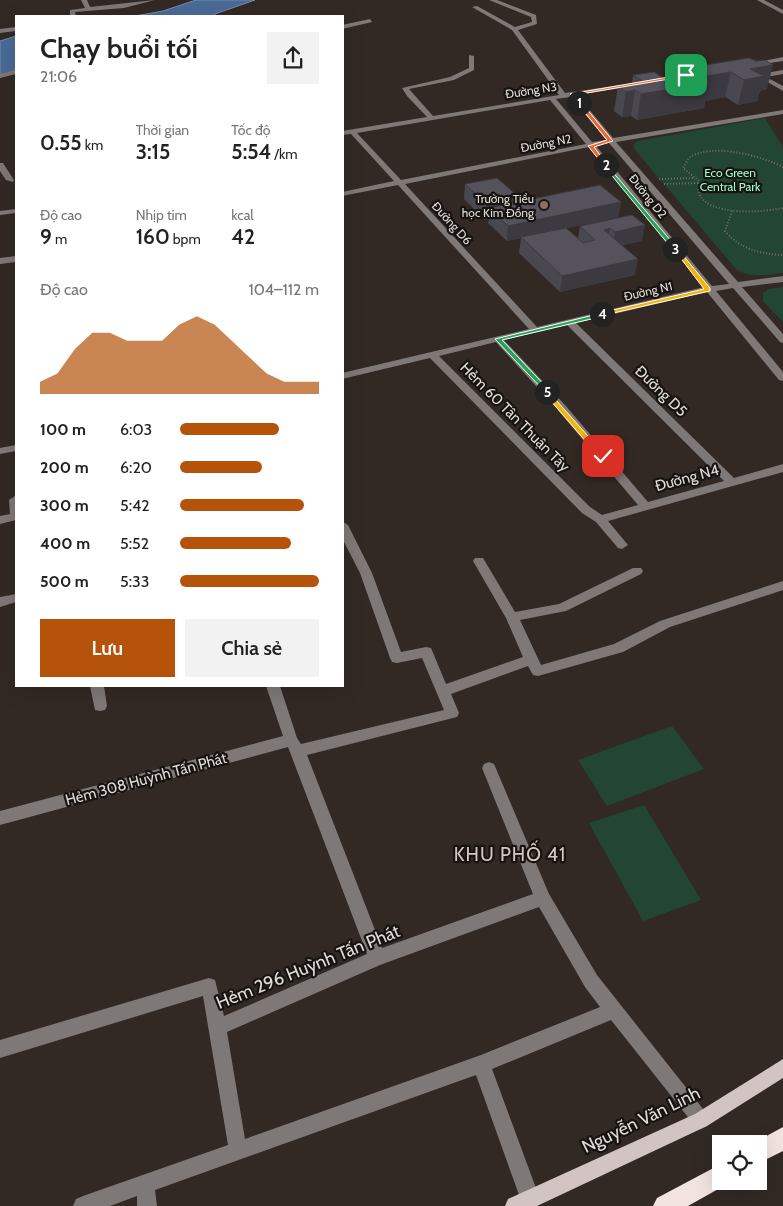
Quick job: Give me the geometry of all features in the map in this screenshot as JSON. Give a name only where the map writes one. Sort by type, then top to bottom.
[{"type":"highway","points":[[767,1147],[783,1138]]},
{"type":"highway","points":[[665,1206],[712,1180]]},
{"type":"main road","name":"Nguyễn Văn Linh","points":[[523,1202],[701,1120],[783,1068]]},
{"type":"street","points":[[84,0],[88,9]]},
{"type":"street","points":[[73,15],[72,11],[124,6],[152,0]]},
{"type":"street","points":[[492,0],[534,16],[535,23],[514,29]]},
{"type":"street","points":[[760,0],[783,12]]},
{"type":"street","points":[[475,7],[514,29],[564,96]]},
{"type":"street","points":[[344,27],[370,21]]},
{"type":"street","points":[[0,31],[15,29]]},
{"type":"street","points":[[432,118],[408,95],[405,88],[452,79],[472,69],[471,56]]},
{"type":"street","points":[[783,59],[743,66],[783,89]]},
{"type":"street","points":[[0,76],[15,72]]},
{"type":"street","points":[[760,76],[783,72]]},
{"type":"street","name":"Đường N3","points":[[344,133],[639,83]]},
{"type":"street","name":"Đường D2","points":[[572,94],[645,182],[783,340]]},
{"type":"street","name":"Đường D2","points":[[552,98],[783,378]]},
{"type":"street","name":"Đường N2","points":[[344,194],[610,141],[781,113]]},
{"type":"street","name":"Đường D6","points":[[352,131],[535,330]]},
{"type":"street","points":[[0,165],[13,180]]},
{"type":"street","points":[[0,182],[13,180]]},
{"type":"street","points":[[0,214],[15,211]]},
{"type":"street","points":[[0,262],[15,259]]},
{"type":"street","name":"Đường N1","points":[[344,376],[708,289],[783,279]]},
{"type":"street","name":"Đường D5","points":[[569,322],[732,482]]},
{"type":"street","points":[[498,339],[561,407],[645,506]]},
{"type":"street","name":"Hẻm 60 Tân Thuận Tây","points":[[432,354],[586,510],[600,519],[622,545]]},
{"type":"street","points":[[0,451],[15,448]]},
{"type":"street","name":"Đường N4","points":[[600,519],[783,468]]},
{"type":"street","points":[[14,500],[15,508]]},
{"type":"street","points":[[0,520],[15,516]]},
{"type":"street","points":[[344,529],[366,574],[397,658],[426,652],[443,691],[531,660]]},
{"type":"street","points":[[479,561],[512,617],[531,660],[538,671],[609,650],[666,624],[783,585]]},
{"type":"street","points":[[512,617],[562,608],[637,571]]},
{"type":"street","points":[[0,602],[15,598]]},
{"type":"street","points":[[97,687],[100,706]]},
{"type":"street","points":[[273,687],[377,958]]},
{"type":"street","name":"Hẻm 308 Huỳnh Tấn Phát","points":[[0,818],[295,746],[452,713],[443,691]]},
{"type":"street","points":[[489,768],[543,898],[591,981],[701,1120]]},
{"type":"street","name":"Hẻm 296 Huỳnh Tấn Phát","points":[[0,1049],[209,986],[218,1027],[377,958],[543,898]]},
{"type":"street","points":[[83,1206],[481,1064],[614,1010]]},
{"type":"street","points":[[218,1027],[238,1150]]},
{"type":"street","points":[[481,1064],[523,1202]]},
{"type":"street","points":[[145,1184],[147,1206]]},
{"type":"path","points":[[783,167],[756,155],[706,152],[690,157],[685,162],[683,168],[696,178],[698,193],[708,203],[732,211],[758,213],[783,208]]},
{"type":"path","points":[[645,182],[696,178]]},
{"type":"path","points":[[645,182],[698,183]]},
{"type":"path","points":[[732,211],[725,231],[736,242],[759,253],[783,255]]},
{"type":"green space","name":"Eco Green Central Park","points":[[765,118],[783,147],[783,273],[754,275],[737,270],[635,150],[633,145],[638,141]]},
{"type":"green space","points":[[783,287],[783,322],[763,301],[763,293],[769,289]]},
{"type":"green space","points":[[672,726],[704,769],[607,806],[578,760]]},
{"type":"green space","points":[[644,805],[701,900],[643,921],[589,823]]},
{"type":"water","points":[[196,0],[255,0],[215,15],[141,15],[163,11]]},
{"type":"water","points":[[15,36],[15,71],[0,75],[0,41]]},
{"type":"building","points":[[749,58],[756,61],[765,60],[773,65],[750,69],[764,76],[744,80],[731,72],[701,77],[709,83],[641,94],[635,90],[626,92],[618,86],[644,82],[633,75],[654,72],[665,79],[695,73],[687,68]]},
{"type":"building","points":[[497,178],[520,198],[486,205],[465,184]]},
{"type":"building","points":[[600,185],[621,202],[508,226],[489,208]]},
{"type":"building","points":[[632,215],[645,225],[615,232],[610,228],[604,230],[638,259],[562,276],[521,237],[566,228],[583,243],[595,240],[580,226]]},
{"type":"place","name":"Trường Tiểu học Kim Đồng","points":[[544,205]]},
{"type":"district","name":"KHU PHỐ 41","points":[[510,854]]},
{"type":"route","points":[[603,456],[498,339],[708,289],[590,146],[610,141],[572,94],[686,75]]}]
